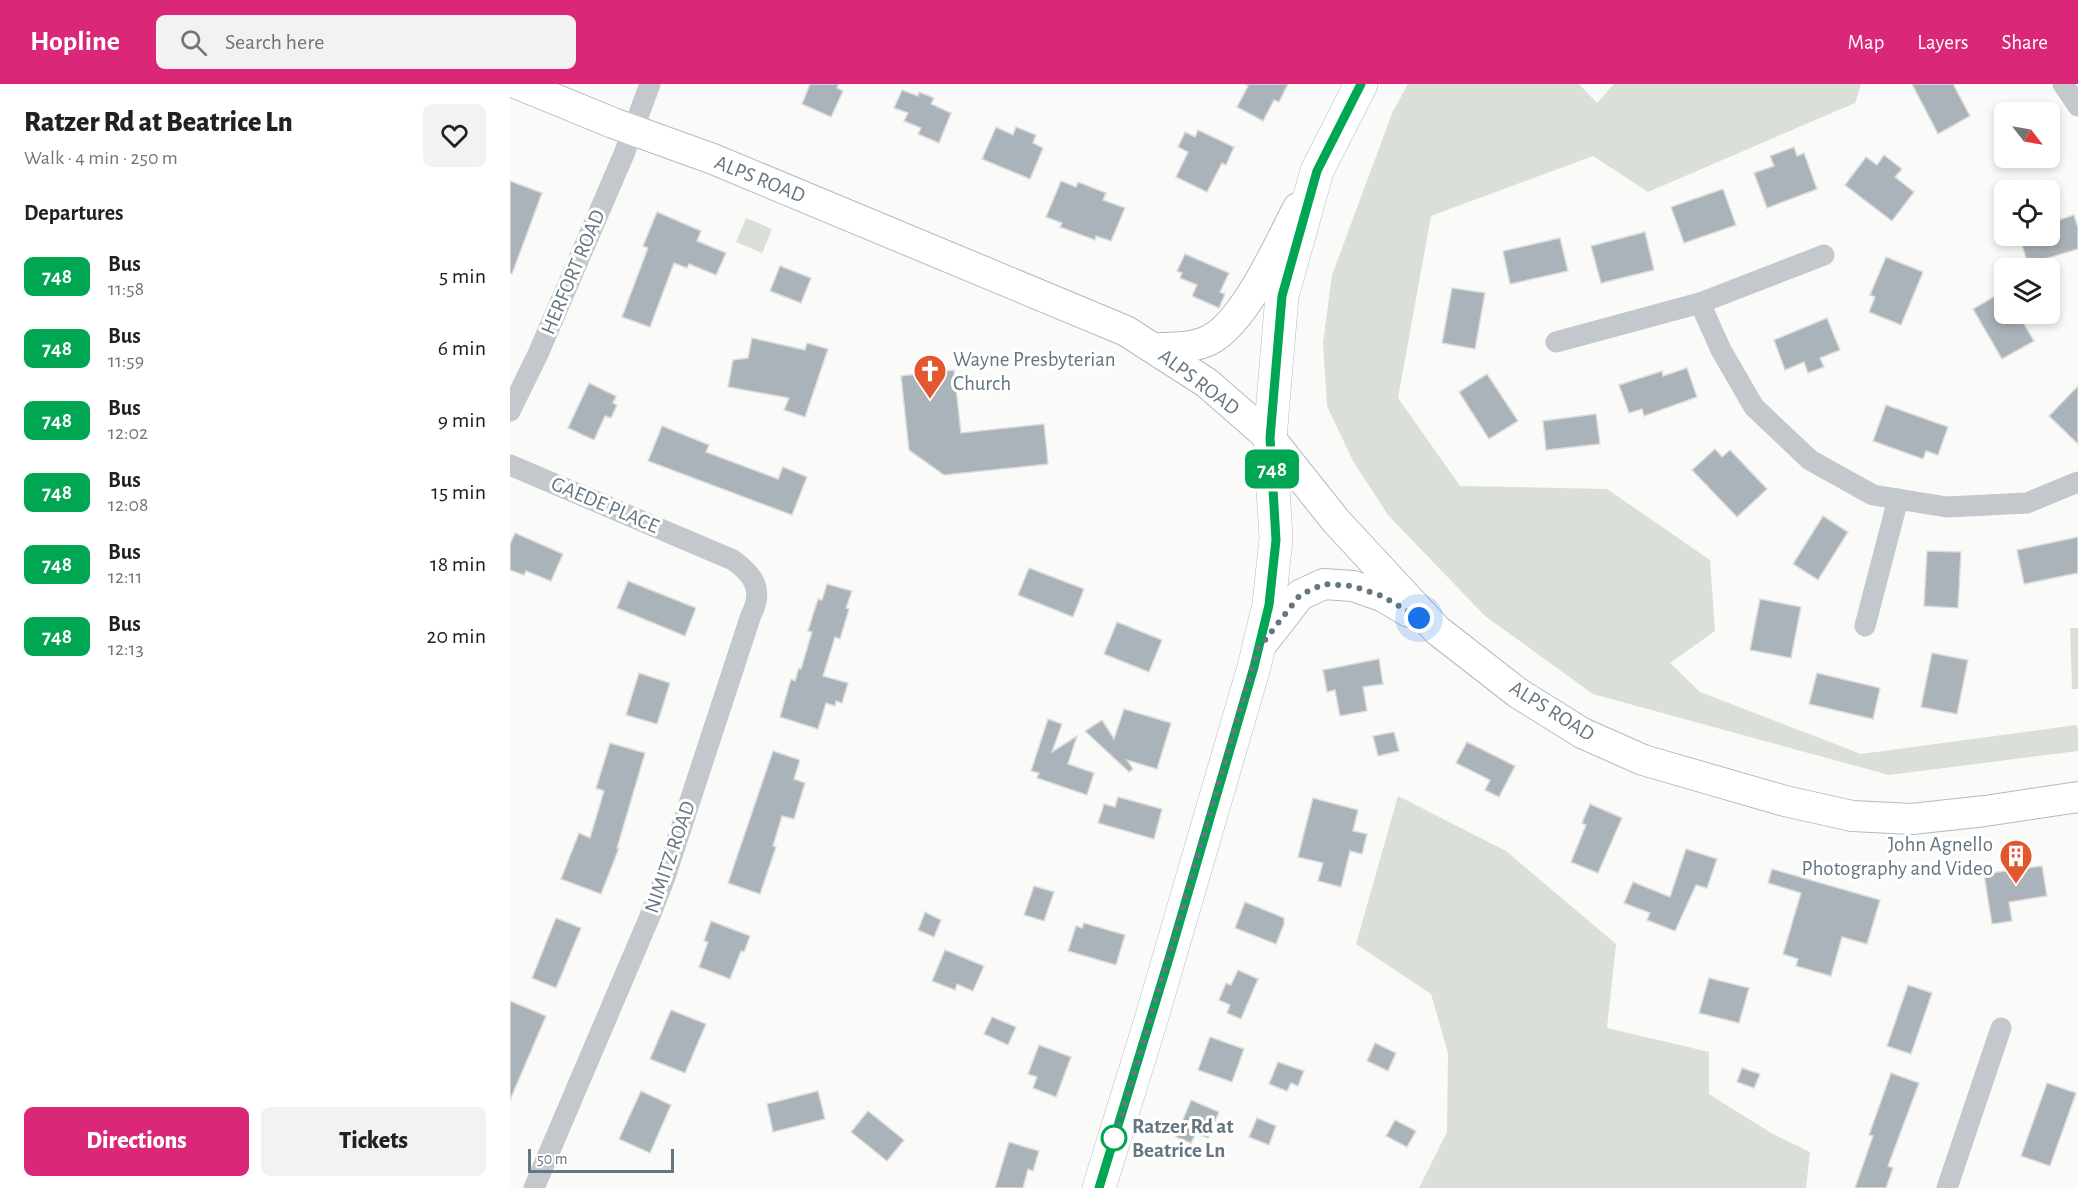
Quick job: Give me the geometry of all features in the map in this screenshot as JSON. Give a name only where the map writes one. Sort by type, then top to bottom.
[{"type":"main road","name":"ALPS ROAD","points":[[518,84],[634,131],[713,159],[1126,331],[1155,348],[1207,383],[1270,438],[1335,521],[1437,630],[1518,693],[1582,733],[1643,760],[1785,801],[1852,816],[1912,819],[2078,797]]},
{"type":"main road","points":[[1155,348],[1183,347],[1207,342],[1228,328],[1262,278],[1361,84]]},
{"type":"main road","points":[[1099,1188],[1146,1035],[1269,605],[1276,540],[1270,438],[1282,296],[1317,171]]},
{"type":"main road","points":[[1258,649],[1300,595],[1324,584],[1353,586],[1382,596],[1437,630]]},
{"type":"street","name":"HERFORT ROAD","points":[[510,411],[538,354],[634,131],[650,84]]},
{"type":"street","points":[[2062,84],[2078,106]]},
{"type":"street","points":[[1556,342],[1700,303],[1824,255]]},
{"type":"street","points":[[1700,303],[1721,350],[1754,407],[1810,460],[1873,495],[1947,507],[2027,503],[2078,482]]},
{"type":"street","name":"GAEDE PLACE","points":[[510,465],[699,545]]},
{"type":"street","points":[[1864,626],[1898,499]]},
{"type":"street","name":"NIMITZ ROAD","points":[[534,1188],[654,906],[751,615],[757,603],[757,591],[753,579],[744,568],[733,560],[699,545]]},
{"type":"street","points":[[1947,1188],[2001,1028]]},
{"type":"shaded area","points":[[1408,84],[1579,84],[1597,103],[1614,84],[1861,84],[1855,103],[1648,192],[1593,156],[1431,216],[1398,398],[1460,486],[1607,489],[1710,560],[1715,631],[1670,663],[1700,692],[1861,754],[2076,725],[2078,751],[1889,775],[1593,694],[1485,616],[1388,515],[1353,461],[1327,406],[1323,343],[1332,275],[1393,111]]},
{"type":"shaded area","points":[[746,218],[772,229],[762,253],[736,242]]},
{"type":"shaded area","points":[[2070,628],[2078,628],[2078,689],[2072,689]]},
{"type":"shaded area","points":[[1398,796],[1506,851],[1616,944],[1607,1028],[1709,1052],[1709,1094],[1771,1133],[1810,1152],[1806,1188],[1419,1188],[1447,1132],[1448,1053],[1431,994],[1356,944]]},
{"type":"building","points":[[810,84],[839,84],[837,88],[843,91],[831,117],[802,104]]},
{"type":"building","points":[[1245,84],[1288,84],[1279,102],[1274,100],[1263,121],[1237,107],[1248,86]]},
{"type":"building","points":[[1912,84],[1953,84],[1970,116],[1938,134]]},
{"type":"building","points":[[902,90],[918,96],[919,92],[934,98],[931,104],[951,113],[939,143],[918,134],[921,128],[904,121],[908,113],[894,108]]},
{"type":"building","points":[[996,127],[1013,135],[1016,127],[1036,135],[1033,143],[1043,148],[1030,179],[982,159]]},
{"type":"building","points":[[1198,130],[1234,147],[1226,165],[1222,163],[1207,192],[1176,177],[1188,152],[1178,147],[1185,132],[1195,137]]},
{"type":"building","points":[[1794,147],[1797,156],[1804,153],[1817,189],[1767,208],[1754,173],[1774,166],[1770,156]]},
{"type":"building","points":[[1884,155],[1902,169],[1895,177],[1914,192],[1892,221],[1845,185],[1866,157],[1877,165]]},
{"type":"building","points":[[510,181],[542,193],[512,274],[510,273]]},
{"type":"building","points":[[1061,181],[1076,187],[1078,182],[1106,193],[1103,200],[1125,208],[1111,241],[1096,236],[1095,240],[1060,227],[1062,223],[1046,217]]},
{"type":"building","points":[[1723,189],[1736,225],[1684,243],[1671,207]]},
{"type":"building","points":[[657,212],[701,231],[697,241],[726,253],[716,275],[689,264],[687,268],[674,263],[650,327],[622,317],[648,248],[643,246]]},
{"type":"building","points":[[2074,215],[2078,228],[2078,249],[2048,258],[2026,258],[2022,246],[2060,246],[2060,219]]},
{"type":"building","points":[[1645,232],[1654,270],[1601,283],[1591,246]]},
{"type":"building","points":[[1560,238],[1568,271],[1510,284],[1503,251]]},
{"type":"building","points":[[1185,254],[1229,273],[1220,292],[1225,294],[1219,308],[1192,296],[1197,285],[1180,278],[1182,273],[1177,271]]},
{"type":"building","points":[[1886,257],[1923,272],[1901,325],[1869,312],[1875,297],[1870,295]]},
{"type":"building","points":[[780,266],[811,278],[801,303],[770,291]]},
{"type":"building","points":[[1452,288],[1485,293],[1475,349],[1442,343]]},
{"type":"building","points":[[1994,297],[1994,324],[2024,324],[2034,341],[2002,359],[1973,309]]},
{"type":"building","points":[[1827,318],[1840,350],[1820,358],[1824,367],[1808,373],[1804,362],[1785,370],[1774,340]]},
{"type":"building","points":[[752,338],[805,350],[807,343],[828,349],[805,417],[784,410],[789,398],[728,387],[733,360],[748,358]]},
{"type":"building","points":[[1687,368],[1697,397],[1644,416],[1642,409],[1629,413],[1619,385],[1662,371],[1663,376]]},
{"type":"building","name":"Wayne Presbyterian Church","points":[[954,370],[961,433],[1044,424],[1048,464],[944,475],[909,450],[901,376]]},
{"type":"building","points":[[1487,374],[1518,421],[1489,439],[1459,392]]},
{"type":"building","points":[[589,383],[616,396],[613,403],[617,405],[611,418],[605,416],[594,440],[568,428]]},
{"type":"building","points":[[2078,386],[2078,444],[2049,416]]},
{"type":"building","points":[[1886,405],[1948,427],[1938,455],[1926,451],[1923,459],[1873,441]]},
{"type":"building","points":[[1596,414],[1600,444],[1546,450],[1543,421]]},
{"type":"building","points":[[662,426],[709,445],[706,452],[778,479],[783,467],[807,477],[792,515],[648,461]]},
{"type":"building","points":[[1715,449],[1722,457],[1730,450],[1767,489],[1737,517],[1692,470]]},
{"type":"building","points":[[1823,516],[1848,532],[1818,580],[1793,564]]},
{"type":"building","points":[[515,533],[563,554],[551,581],[526,571],[524,575],[510,570],[510,544]]},
{"type":"building","points":[[2078,537],[2078,573],[2024,584],[2017,550]]},
{"type":"building","points":[[1927,551],[1961,552],[1958,608],[1924,606]]},
{"type":"building","points":[[1029,568],[1084,589],[1073,617],[1018,595]]},
{"type":"building","points":[[628,581],[696,608],[685,636],[617,608]]},
{"type":"building","points":[[827,584],[852,591],[840,639],[835,637],[823,676],[848,683],[842,703],[836,701],[835,706],[826,703],[818,729],[780,717],[791,679],[795,681],[799,668],[801,669],[812,632],[808,631],[818,599],[822,600]]},
{"type":"building","points":[[1760,599],[1801,607],[1791,658],[1750,650]]},
{"type":"building","points":[[1117,622],[1162,640],[1149,672],[1104,654]]},
{"type":"building","points":[[1932,653],[1968,660],[1957,714],[1921,707]]},
{"type":"building","points":[[1379,659],[1383,684],[1363,687],[1367,711],[1340,716],[1335,690],[1327,692],[1323,670]]},
{"type":"building","points":[[639,673],[670,683],[657,724],[626,715]]},
{"type":"building","points":[[1817,673],[1880,688],[1873,719],[1809,704]]},
{"type":"building","points":[[1124,709],[1171,723],[1157,769],[1127,760],[1133,769],[1129,772],[1085,731],[1102,720],[1114,739]]},
{"type":"building","points":[[1048,719],[1062,724],[1052,752],[1077,736],[1068,764],[1094,773],[1087,795],[1037,778],[1039,773],[1031,771]]},
{"type":"building","points":[[1394,732],[1399,751],[1378,756],[1373,736]]},
{"type":"building","points":[[1467,742],[1515,766],[1499,797],[1485,790],[1490,780],[1456,763]]},
{"type":"building","points":[[610,743],[645,753],[617,848],[619,848],[601,894],[561,879],[579,833],[590,838],[604,791],[596,788]]},
{"type":"building","points":[[773,751],[800,760],[794,779],[805,783],[794,819],[782,816],[773,846],[776,847],[760,894],[728,883]]},
{"type":"building","points":[[1118,797],[1162,809],[1154,839],[1098,823],[1104,804],[1115,807]]},
{"type":"building","points":[[1313,798],[1358,810],[1353,831],[1367,834],[1362,854],[1350,851],[1341,887],[1318,881],[1323,863],[1298,857]]},
{"type":"building","points":[[1590,804],[1622,818],[1598,873],[1571,862],[1586,825],[1582,823]]},
{"type":"building","points":[[1686,849],[1717,859],[1707,888],[1696,885],[1675,931],[1647,920],[1650,913],[1624,903],[1633,882],[1670,897]]},
{"type":"building","name":"John Agnello Photography and Video","points":[[2042,866],[2047,896],[2009,902],[2012,921],[1992,924],[1984,874]]},
{"type":"building","points":[[1772,869],[1880,900],[1867,944],[1842,937],[1831,976],[1796,966],[1798,959],[1783,954],[1801,893],[1768,883]]},
{"type":"building","points":[[1034,886],[1054,892],[1044,921],[1024,915]]},
{"type":"building","points":[[1245,902],[1284,918],[1276,944],[1235,928]]},
{"type":"building","points":[[925,912],[941,920],[934,937],[918,930]]},
{"type":"building","points":[[556,918],[581,928],[556,988],[532,978]]},
{"type":"building","points":[[711,921],[750,936],[744,952],[741,951],[730,979],[699,967],[708,942],[704,941]]},
{"type":"building","points":[[1084,923],[1125,935],[1116,965],[1068,951],[1076,926],[1082,928]]},
{"type":"building","points":[[945,950],[984,966],[973,991],[957,984],[955,990],[932,981]]},
{"type":"building","points":[[1238,970],[1258,979],[1241,1019],[1227,1013],[1230,1005],[1219,1000],[1226,983],[1231,985]]},
{"type":"building","points":[[1709,978],[1749,988],[1739,1023],[1699,1013]]},
{"type":"building","points":[[1908,985],[1932,993],[1911,1054],[1887,1046]]},
{"type":"building","points":[[510,1001],[546,1016],[510,1100]]},
{"type":"building","points":[[671,1010],[706,1024],[685,1073],[650,1059]]},
{"type":"building","points":[[992,1017],[1016,1027],[1008,1045],[984,1034]]},
{"type":"building","points":[[1210,1037],[1244,1049],[1232,1082],[1198,1070]]},
{"type":"building","points":[[1375,1043],[1396,1053],[1388,1071],[1367,1061]]},
{"type":"building","points":[[1039,1045],[1071,1057],[1056,1097],[1033,1088],[1037,1077],[1028,1074]]},
{"type":"building","points":[[1278,1062],[1304,1071],[1298,1086],[1291,1083],[1287,1091],[1269,1084]]},
{"type":"building","points":[[1742,1068],[1760,1074],[1754,1088],[1737,1082]]},
{"type":"building","points":[[1891,1073],[1919,1083],[1888,1166],[1893,1168],[1886,1188],[1855,1188],[1873,1136],[1869,1135]]},
{"type":"building","points":[[2047,1083],[2076,1093],[2050,1166],[2021,1156]]},
{"type":"building","points":[[641,1091],[671,1105],[650,1153],[619,1139]]},
{"type":"building","points":[[818,1091],[825,1119],[773,1132],[767,1104]]},
{"type":"building","points":[[1191,1100],[1219,1112],[1208,1138],[1196,1133],[1191,1143],[1176,1137]]},
{"type":"building","points":[[868,1111],[904,1140],[887,1161],[851,1132]]},
{"type":"building","points":[[1257,1118],[1276,1126],[1269,1145],[1249,1137]]},
{"type":"building","points":[[1395,1120],[1416,1131],[1407,1147],[1386,1136]]},
{"type":"building","points":[[1009,1142],[1039,1151],[1033,1171],[1028,1169],[1023,1188],[995,1188]]},
{"type":"bus line","name":"748","points":[[1099,1188],[1254,667],[1269,605],[1276,540],[1270,438],[1282,296],[1317,171],[1361,84]]},
{"type":"place","name":"Wayne Presbyterian Church","points":[[930,400]]},
{"type":"place","name":"John Agnello Photography and Video","points":[[2016,885]]},
{"type":"place","name":"Ratzer Rd at Beatrice Ln","points":[[1114,1138]]},
{"type":"route","points":[[1114,1138],[1112,1147],[1258,649],[1300,595],[1324,584],[1353,586],[1382,596],[1419,618]]}]
